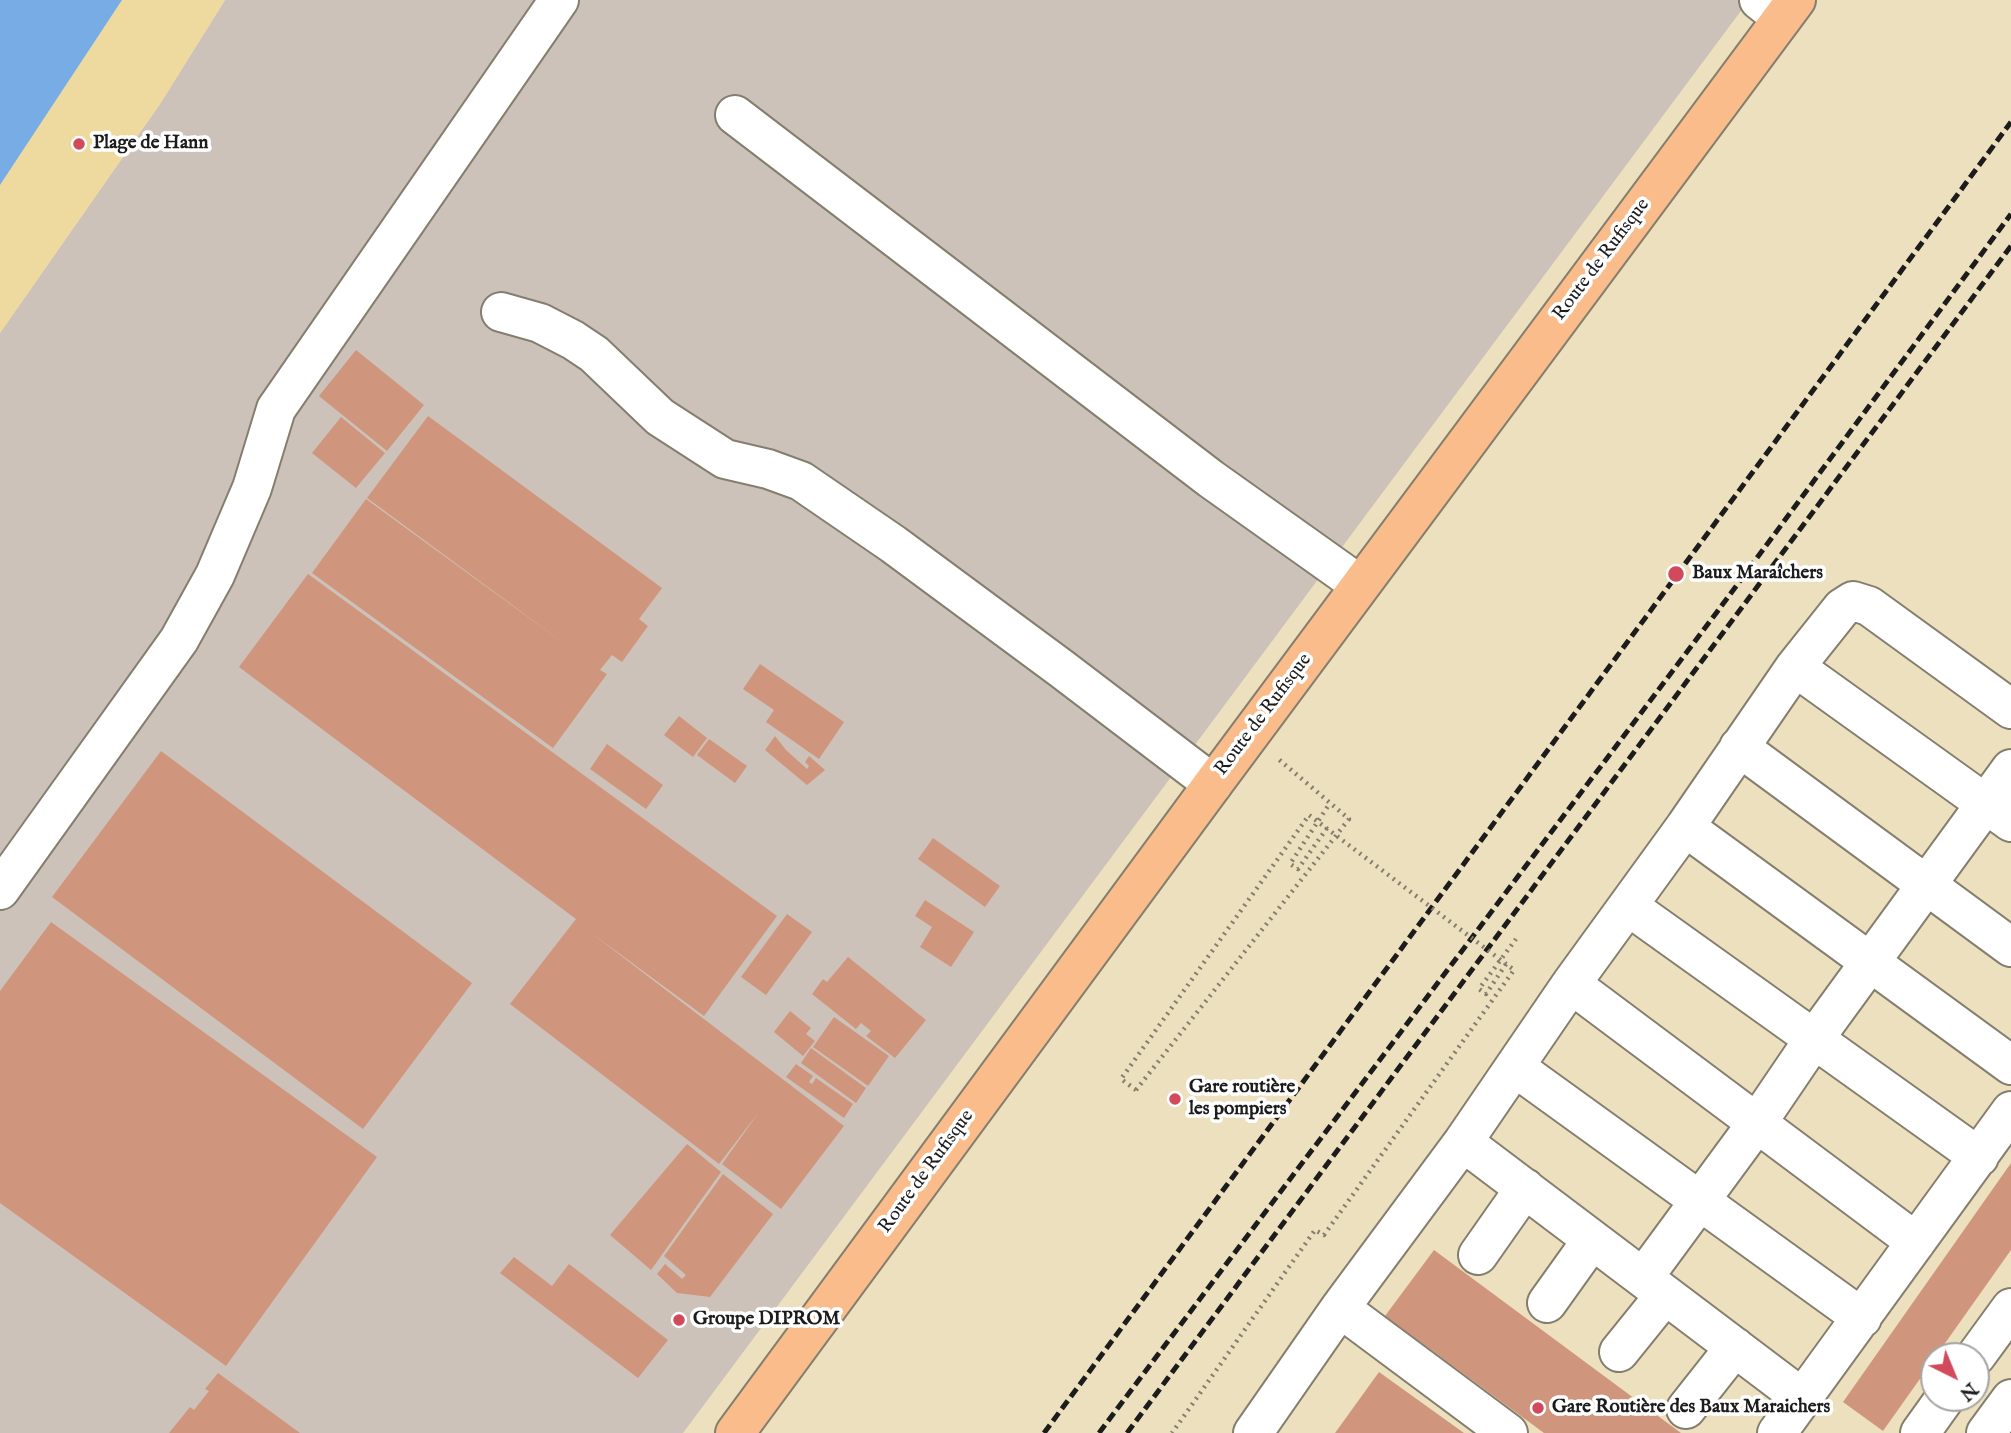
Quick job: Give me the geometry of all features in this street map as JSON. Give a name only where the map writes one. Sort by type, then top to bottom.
[{"type":"main road","name":"Route de Rufisque","points":[[735,1433],[1360,585],[1779,6]]},
{"type":"lane","points":[[0,890],[180,640],[215,575],[252,488],[276,409],[559,0]]},
{"type":"lane","points":[[735,115],[1200,471],[1360,585]]},
{"type":"lane","points":[[501,312],[540,323],[573,340],[594,354],[660,417],[725,459],[768,469],[801,481],[893,544],[1062,668],[1213,784]]},
{"type":"lane","points":[[1254,1433],[1340,1308],[1516,1068],[1571,984],[1685,827],[1795,667],[1847,603],[1860,602],[1883,615],[2011,709]]},
{"type":"lane","points":[[1795,667],[1999,813]]},
{"type":"lane","points":[[1739,747],[2011,947]]},
{"type":"lane","points":[[1619,1352],[1700,1199],[1927,886],[1999,813],[2011,769]]},
{"type":"lane","points":[[1685,827],[2011,1065]]},
{"type":"lane","points":[[1628,906],[1979,1157]]},
{"type":"lane","points":[[1571,984],[1916,1242]]},
{"type":"lane","points":[[1516,1068],[1862,1318]]},
{"type":"lane","points":[[1777,1433],[2011,1111]]},
{"type":"lane","points":[[1463,1142],[1802,1398]]},
{"type":"lane","points":[[1478,1255],[1525,1188]]},
{"type":"lane","points":[[1547,1303],[1592,1240]]},
{"type":"lane","points":[[1340,1308],[1508,1433]]},
{"type":"lane","points":[[1986,1342],[2011,1308]]},
{"type":"lane","points":[[1686,1409],[1735,1347]]},
{"type":"lane","points":[[1986,1433],[2011,1399]]},
{"type":"lane","points":[[1920,1433],[1935,1412]]},
{"type":"path","points":[[1172,1433],[1315,1230],[1324,1236],[1514,970],[1507,964],[1326,828],[1309,815],[1121,1079],[1136,1090],[1349,819],[1250,735]]},
{"type":"path","points":[[1326,828],[1298,869],[1290,864],[1330,803]]},
{"type":"path","points":[[1507,964],[1486,993],[1479,989],[1516,939]]},
{"type":"shaded area","points":[[225,0],[1749,0],[683,1433],[0,1433],[0,333],[160,104]]},
{"type":"sand","name":"Plage de Hann","points":[[122,0],[225,0],[160,104],[0,333],[0,185]]},
{"type":"water","points":[[0,0],[122,0],[0,185]]},
{"type":"building","points":[[356,350],[424,405],[387,451],[319,396]]},
{"type":"building","points":[[428,416],[662,588],[639,619],[648,626],[622,662],[612,655],[600,670],[607,674],[553,748],[312,573],[366,499],[569,647],[367,498]]},
{"type":"building","points":[[341,417],[385,453],[356,488],[312,453]]},
{"type":"building","points":[[308,574],[777,916],[704,1016],[590,932],[844,1126],[781,1209],[722,1164],[759,1112],[719,1164],[510,1004],[576,919],[239,667]]},
{"type":"building","points":[[760,664],[844,722],[819,759],[766,722],[774,710],[743,689]]},
{"type":"building","points":[[679,716],[707,738],[693,757],[664,735]]},
{"type":"building","points":[[775,736],[807,769],[809,766],[805,762],[809,756],[825,770],[807,785],[765,750]]},
{"type":"building","points":[[709,739],[747,766],[735,783],[697,755]]},
{"type":"building","points":[[607,744],[663,785],[646,809],[590,769]]},
{"type":"building","points":[[161,751],[472,983],[363,1129],[52,897]]},
{"type":"building","points":[[933,838],[1000,886],[985,907],[918,859]]},
{"type":"building","points":[[925,900],[974,932],[951,967],[920,947],[932,927],[915,916]]},
{"type":"building","points":[[787,914],[812,932],[766,995],[741,977]]},
{"type":"building","points":[[51,922],[377,1157],[226,1366],[0,1203],[0,991]]},
{"type":"building","points":[[848,957],[926,1020],[895,1058],[866,1036],[871,1031],[861,1023],[856,1029],[812,994],[823,979],[827,982]]},
{"type":"building","points":[[790,1011],[811,1028],[806,1034],[815,1041],[803,1056],[774,1032]]},
{"type":"building","points":[[834,1017],[889,1056],[868,1086],[813,1047]]},
{"type":"building","points":[[811,1048],[866,1088],[856,1103],[801,1063]]},
{"type":"building","points":[[796,1064],[813,1076],[809,1082],[812,1084],[816,1078],[853,1104],[844,1118],[786,1077]]},
{"type":"building","points":[[687,1144],[721,1172],[651,1270],[610,1235]]},
{"type":"building","points":[[2011,1163],[2011,1250],[1946,1342],[1920,1342],[1920,1379],[1883,1431],[1843,1402]]},
{"type":"building","points":[[723,1174],[773,1214],[710,1297],[677,1293],[657,1274],[665,1264],[682,1279],[686,1275],[664,1256]]},
{"type":"building","points":[[1434,1250],[1681,1433],[1544,1433],[1385,1316]]},
{"type":"building","points":[[514,1257],[552,1286],[569,1264],[668,1340],[638,1378],[500,1273]]},
{"type":"building","points":[[1379,1372],[1464,1433],[1335,1433]]},
{"type":"building","points":[[218,1373],[300,1433],[169,1433],[190,1407],[194,1410],[209,1391],[205,1389]]},
{"type":"railway","points":[[1044,1433],[2011,122]]},
{"type":"railway","points":[[1099,1433],[1717,612],[2011,214]]},
{"type":"railway","points":[[1127,1433],[2011,246]]},
{"type":"place","name":"Plage de Hann","points":[[79,144]]},
{"type":"place","name":"Baux Maraîchers","points":[[1676,574]]},
{"type":"place","name":"Gare routière les pompiers","points":[[1175,1099]]},
{"type":"place","name":"Groupe DIPROM","points":[[679,1320]]},
{"type":"place","name":"Gare Routière des Baux Maraichers","points":[[1538,1408]]}]
